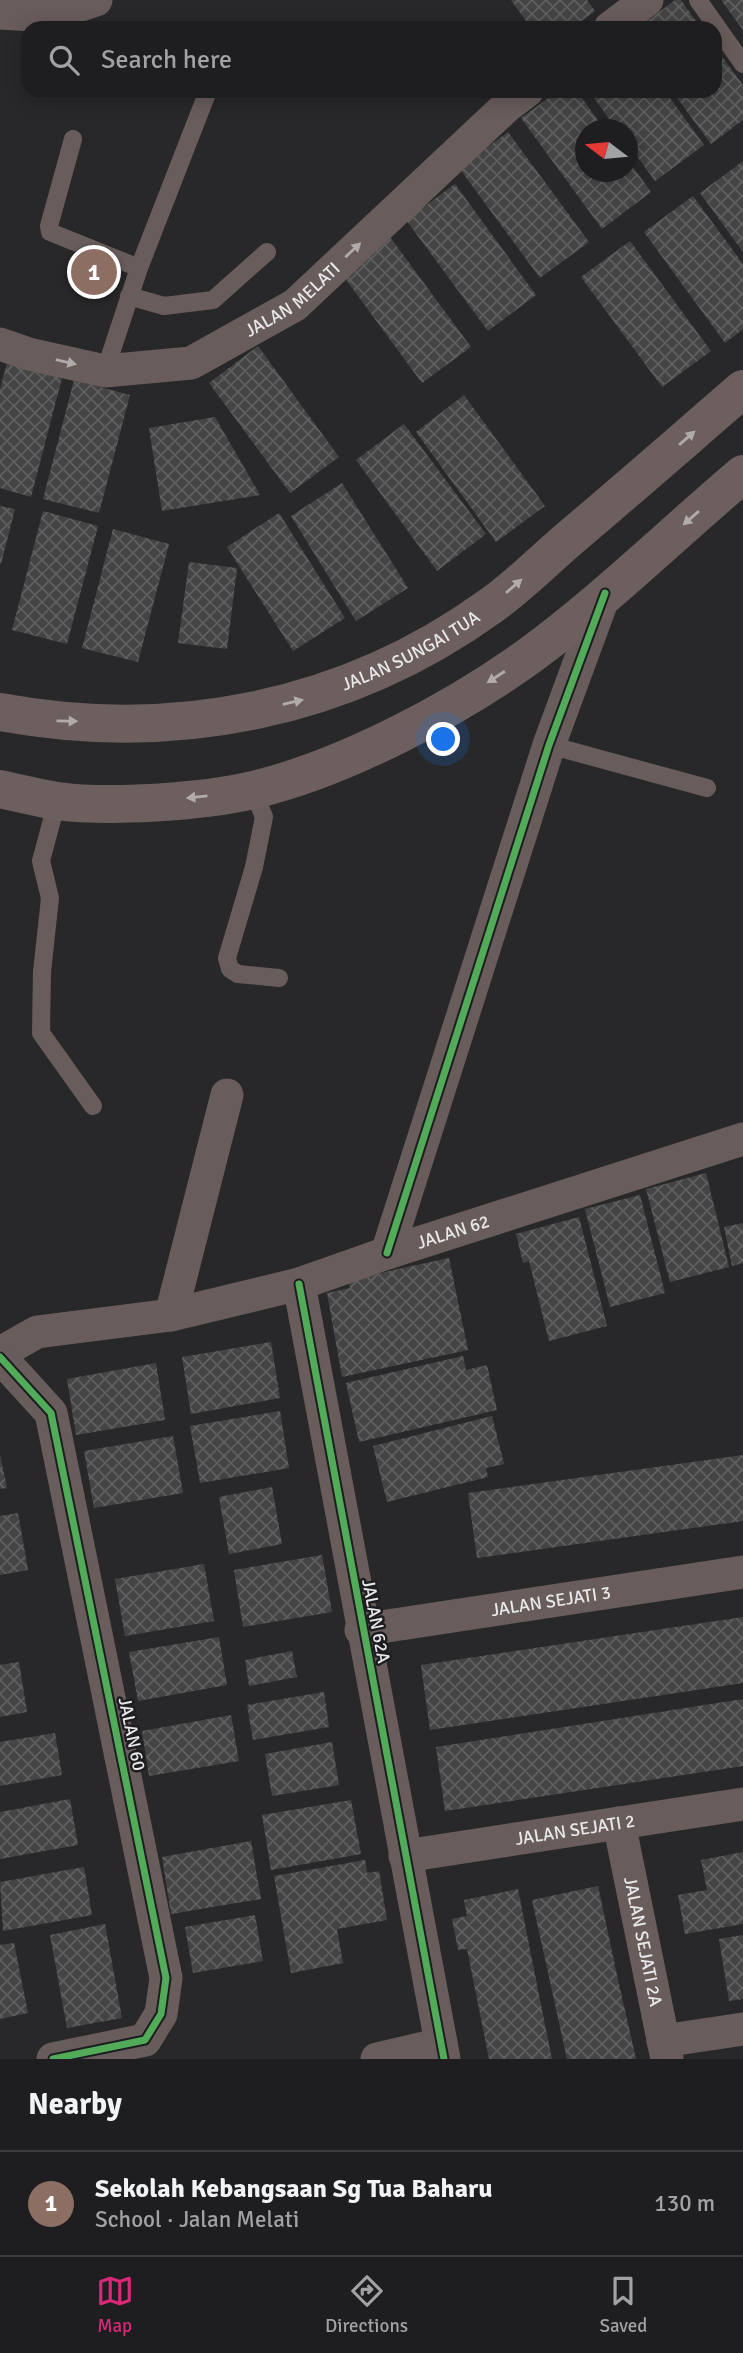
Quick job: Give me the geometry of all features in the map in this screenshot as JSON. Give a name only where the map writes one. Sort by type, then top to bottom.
[{"type":"main road","name":"JALAN SUNGAI TUA","points":[[0,712],[50,721],[133,723],[226,718],[306,699],[400,661],[490,607],[743,389]]},
{"type":"main road","points":[[0,789],[57,801],[98,804],[193,798],[253,790],[330,764],[426,720],[529,656],[743,474]]},
{"type":"street","points":[[0,13],[49,16],[96,0]]},
{"type":"street","points":[[619,21],[647,0]]},
{"type":"street","name":"JALAN MELATI","points":[[0,344],[29,354],[105,371],[191,363],[295,305],[518,98]]},
{"type":"street","points":[[387,1253],[549,745],[605,593]]},
{"type":"street","points":[[171,1315],[227,1095]]},
{"type":"street","name":"JALAN 62","points":[[0,1355],[37,1332],[171,1315],[299,1284],[387,1253],[743,1139]]},
{"type":"street","name":"JALAN 62A","points":[[299,1284],[361,1630],[442,2051]]},
{"type":"street","name":"JALAN 60","points":[[0,1355],[51,1413],[166,1978],[161,2014],[145,2040],[53,2059]]},
{"type":"street","name":"JALAN SEJATI 3","points":[[361,1630],[743,1572]]},
{"type":"street","name":"JALAN SEJATI 2","points":[[405,1856],[743,1804]]},
{"type":"street","name":"JALAN SEJATI 2A","points":[[619,1823],[665,2050]]},
{"type":"street","points":[[665,2050],[743,2029]]},
{"type":"street","points":[[377,2059],[442,2051]]},
{"type":"lane","points":[[698,0],[713,21]]},
{"type":"lane","points":[[722,34],[743,64]]},
{"type":"lane","points":[[105,371],[139,268],[205,98]]},
{"type":"lane","points":[[73,139],[49,226],[50,232],[139,268]]},
{"type":"lane","points":[[129,296],[164,306],[214,300],[267,252]]},
{"type":"lane","points":[[549,745],[707,788]]},
{"type":"lane","points":[[253,790],[264,817],[254,867],[227,958],[230,969],[238,974],[279,978]]},
{"type":"lane","points":[[57,801],[41,861],[50,898],[42,972],[41,1033],[93,1106]]},
{"type":"building","points":[[511,0],[587,0],[595,11],[581,21],[526,21]]},
{"type":"building","points":[[675,0],[681,0],[696,21],[647,21]]},
{"type":"building","points":[[721,0],[743,0],[743,30]]},
{"type":"building","points":[[722,56],[743,85],[743,120],[711,144],[677,98],[722,98]]},
{"type":"building","points":[[548,98],[582,98],[597,119],[575,119],[575,182],[638,182],[638,174],[651,192],[602,229],[521,118]]},
{"type":"building","points":[[594,98],[670,98],[704,145],[655,181],[638,158],[638,119],[609,119]]},
{"type":"building","points":[[508,132],[589,242],[540,278],[459,168]]},
{"type":"building","points":[[743,161],[743,252],[700,193]]},
{"type":"building","points":[[455,184],[536,295],[488,331],[406,220]]},
{"type":"building","points":[[693,196],[743,264],[743,329],[725,343],[644,232]]},
{"type":"building","points":[[390,237],[471,347],[422,383],[341,273]]},
{"type":"building","points":[[630,241],[711,351],[662,387],[581,277]]},
{"type":"building","points":[[258,346],[339,457],[290,493],[209,383]]},
{"type":"building","points":[[7,363],[62,378],[31,497],[0,488],[0,389]]},
{"type":"building","points":[[74,380],[130,395],[99,513],[43,499]]},
{"type":"building","points":[[464,395],[545,506],[496,542],[416,432]]},
{"type":"building","points":[[215,417],[260,495],[162,511],[149,428]]},
{"type":"building","points":[[404,424],[486,534],[437,571],[356,460]]},
{"type":"building","points":[[342,483],[408,588],[356,621],[291,516]]},
{"type":"building","points":[[0,506],[15,509],[1,564],[0,564]]},
{"type":"building","points":[[43,511],[98,526],[67,644],[12,630]]},
{"type":"building","points":[[279,513],[345,618],[293,651],[227,547]]},
{"type":"building","points":[[113,529],[169,544],[138,662],[82,648]]},
{"type":"building","points":[[189,562],[237,568],[227,649],[178,643]]},
{"type":"building","points":[[706,1173],[729,1267],[670,1282],[646,1189]]},
{"type":"building","points":[[640,1195],[665,1293],[610,1307],[585,1209]]},
{"type":"building","points":[[579,1217],[607,1326],[549,1341],[529,1261],[523,1263],[516,1234]]},
{"type":"building","points":[[743,1223],[743,1263],[732,1266],[724,1227]]},
{"type":"building","points":[[449,1258],[468,1350],[342,1377],[327,1293],[350,1288],[348,1280]]},
{"type":"building","points":[[271,1342],[280,1398],[191,1414],[182,1357]]},
{"type":"building","points":[[463,1356],[466,1370],[487,1365],[497,1410],[359,1442],[346,1383]]},
{"type":"building","points":[[156,1363],[165,1420],[76,1435],[67,1379]]},
{"type":"building","points":[[280,1411],[289,1468],[200,1483],[190,1426]]},
{"type":"building","points":[[492,1416],[504,1464],[486,1468],[488,1477],[387,1502],[373,1446]]},
{"type":"building","points":[[173,1436],[183,1493],[94,1508],[84,1451]]},
{"type":"building","points":[[0,1455],[7,1488],[0,1489]]},
{"type":"building","points":[[743,1455],[743,1521],[477,1558],[468,1493]]},
{"type":"building","points":[[272,1487],[282,1544],[229,1554],[219,1497]]},
{"type":"building","points":[[18,1513],[28,1570],[0,1575],[0,1516]]},
{"type":"building","points":[[322,1555],[332,1612],[243,1627],[234,1570]]},
{"type":"building","points":[[204,1564],[214,1621],[125,1636],[115,1579]]},
{"type":"building","points":[[743,1617],[743,1683],[430,1730],[421,1665]]},
{"type":"building","points":[[219,1637],[227,1685],[138,1701],[129,1652]]},
{"type":"building","points":[[292,1651],[297,1677],[249,1686],[245,1660]]},
{"type":"building","points":[[19,1662],[27,1712],[0,1717],[0,1665]]},
{"type":"building","points":[[324,1692],[329,1727],[253,1740],[247,1705]]},
{"type":"building","points":[[743,1699],[743,1766],[445,1811],[436,1747]]},
{"type":"building","points":[[231,1715],[239,1761],[149,1776],[142,1731]]},
{"type":"building","points":[[55,1733],[62,1775],[0,1786],[0,1742]]},
{"type":"building","points":[[332,1742],[339,1785],[272,1796],[265,1754]]},
{"type":"building","points":[[70,1799],[78,1845],[0,1859],[0,1812]]},
{"type":"building","points":[[351,1800],[361,1854],[271,1870],[262,1815]]},
{"type":"building","points":[[251,1841],[261,1899],[171,1914],[162,1857]]},
{"type":"building","points":[[743,1852],[743,1924],[685,1934],[678,1895],[707,1890],[701,1860]]},
{"type":"building","points":[[365,1860],[367,1873],[379,1871],[387,1920],[337,1929],[343,1963],[291,1973],[274,1876]]},
{"type":"building","points":[[84,1867],[92,1915],[3,1931],[0,1882]]},
{"type":"building","points":[[598,1886],[636,2059],[567,2059],[532,1900]]},
{"type":"building","points":[[518,1889],[552,2059],[489,2059],[467,1949],[458,1950],[452,1919],[467,1916],[464,1900]]},
{"type":"building","points":[[255,1915],[263,1961],[193,1973],[185,1927]]},
{"type":"building","points":[[105,1924],[122,2018],[67,2028],[50,1935]]},
{"type":"building","points":[[743,1935],[743,1999],[729,2001],[719,1939]]},
{"type":"building","points":[[14,1943],[28,2013],[0,2019],[0,1945]]},
{"type":"cycle path","points":[[387,1253],[549,745],[605,593]]},
{"type":"cycle path","points":[[299,1284],[444,2059]]},
{"type":"cycle path","points":[[0,1357],[51,1413],[166,1978],[161,2014],[145,2040],[53,2059]]},
{"type":"place","name":"Sekolah Kebangsaan Sg Tua Baharu","points":[[94,272]]}]
